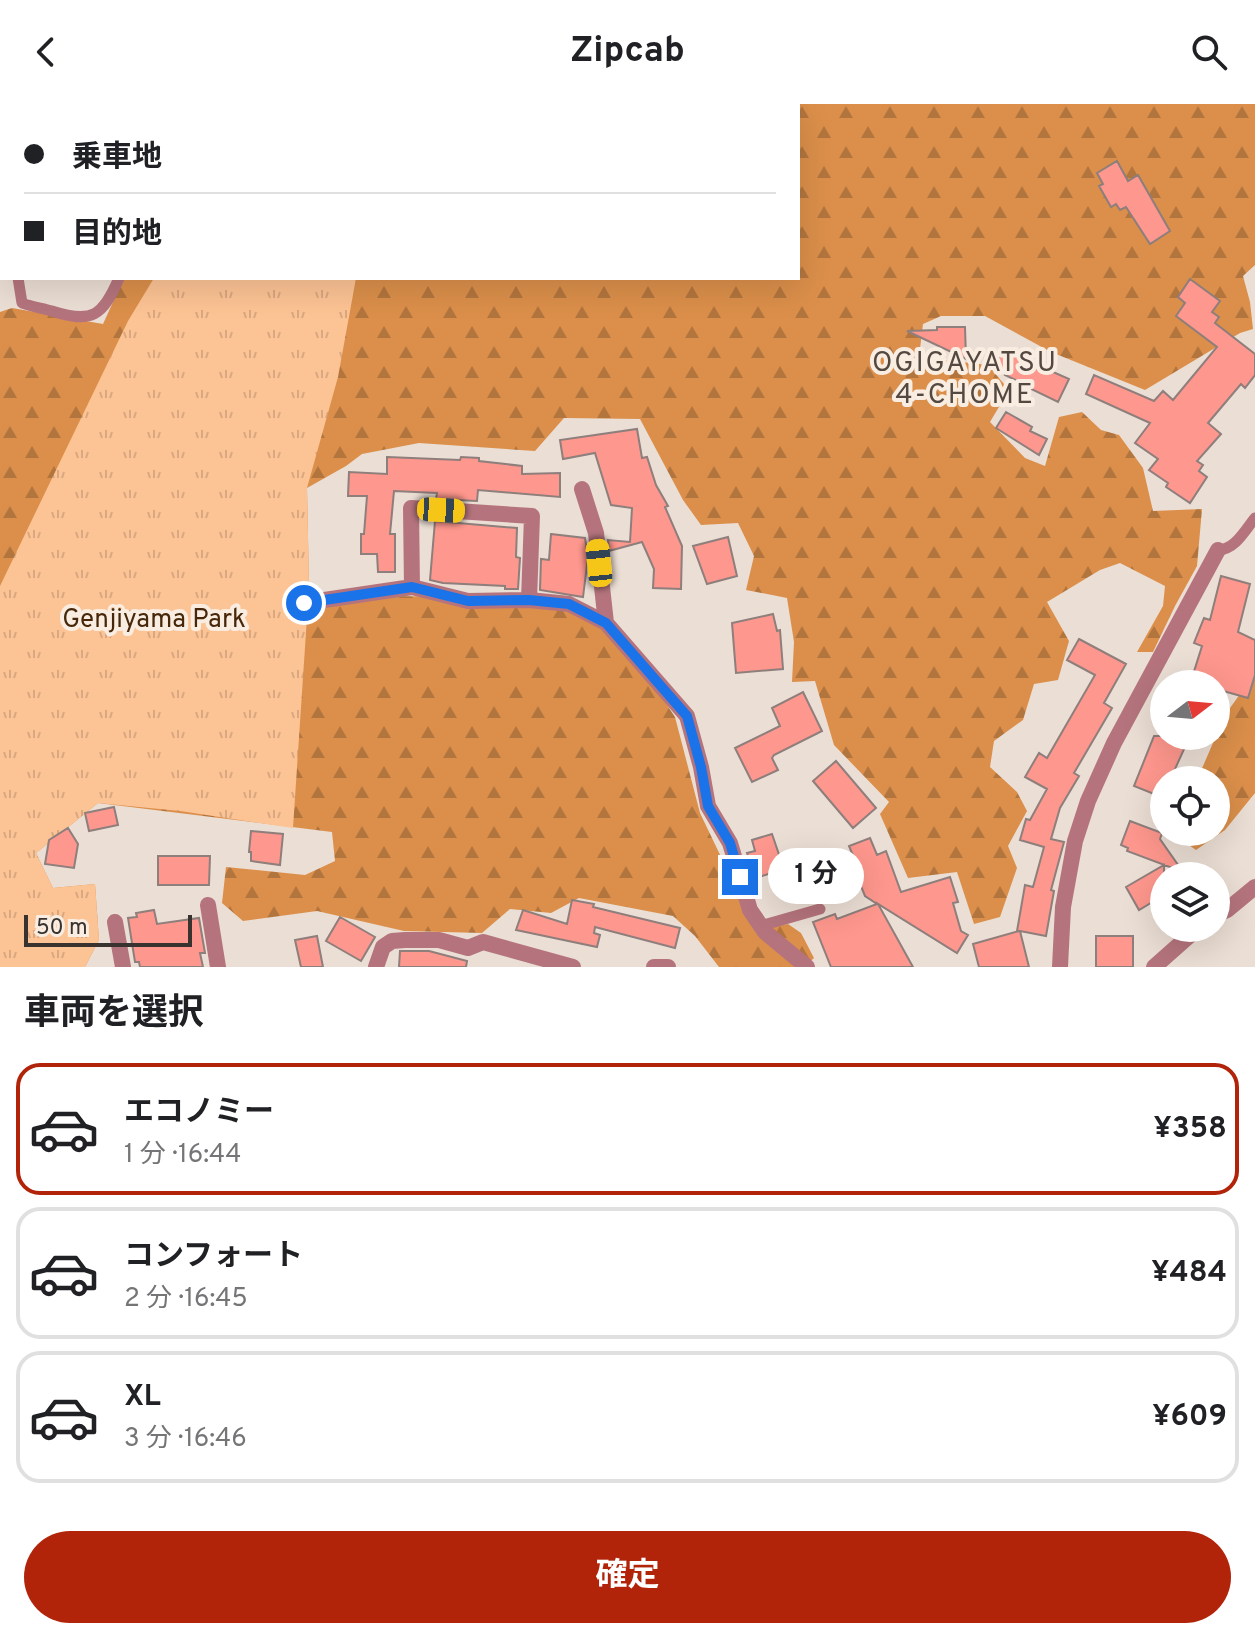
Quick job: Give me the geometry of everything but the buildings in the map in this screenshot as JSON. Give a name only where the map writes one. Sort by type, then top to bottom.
[{"type":"street","points":[[582,489],[596,533],[606,623]]},
{"type":"street","points":[[412,587],[411,508],[532,516],[529,600]]},
{"type":"street","points":[[1060,967],[1063,907],[1075,841],[1088,801],[1114,743],[1218,550]]},
{"type":"street","points":[[304,603],[412,587],[468,601],[529,600],[569,604],[606,623],[687,716],[708,806],[730,843],[744,896],[760,926],[807,967]]},
{"type":"street","points":[[1230,908],[1255,887]]},
{"type":"street","points":[[208,905],[218,967]]},
{"type":"street","points":[[115,922],[123,967]]},
{"type":"street","points":[[376,967],[383,947],[392,941],[439,940],[468,948],[483,942],[573,967]]},
{"type":"street","points":[[1154,967],[1182,942]]},
{"type":"street","points":[[468,948],[470,967]]},
{"type":"street","points":[[654,967],[668,967]]},
{"type":"lane","points":[[18,280],[22,303],[75,319],[99,312],[118,280]]},
{"type":"lane","points":[[1218,550],[1225,550],[1234,543],[1255,518]]},
{"type":"lane","points":[[760,926],[820,909]]},
{"type":"green space","points":[[800,104],[1255,104],[1255,265],[1243,276],[1253,329],[1240,333],[1145,390],[1051,352],[985,316],[941,316],[923,324],[919,357],[988,365],[1009,390],[990,422],[1025,458],[1045,466],[1059,417],[1082,412],[1101,430],[1119,435],[1143,468],[1153,511],[1202,509],[1197,566],[1153,652],[1137,652],[1163,606],[1165,586],[1120,563],[1100,570],[1047,602],[1069,641],[1058,680],[1034,684],[1023,720],[994,741],[990,767],[1017,792],[1027,811],[1008,846],[1017,868],[1000,917],[974,924],[957,872],[908,878],[880,814],[889,802],[834,745],[815,681],[792,682],[794,642],[787,598],[746,590],[754,556],[738,523],[701,525],[683,500],[640,419],[564,418],[535,451],[419,443],[362,454],[307,488],[309,587],[327,595],[520,598],[612,622],[675,717],[700,813],[756,930],[788,924],[801,933],[814,958],[804,967],[719,967],[695,936],[673,916],[579,898],[551,913],[510,909],[482,933],[404,931],[317,911],[243,921],[222,903],[226,867],[305,875],[335,861],[332,832],[98,803],[36,853],[53,888],[95,884],[99,940],[85,967],[0,967],[0,312],[12,308],[103,324],[123,280],[800,280]]},
{"type":"green space","name":"Genjiyama Park","points":[[153,280],[356,280],[338,377],[307,488],[309,587],[293,828],[180,811],[98,803],[36,853],[53,888],[95,884],[99,940],[85,967],[0,967],[0,586],[128,321]]},
{"type":"green space","points":[[1255,673],[1255,793],[1230,824],[1230,766],[1203,766],[1210,750],[1230,750],[1230,708]]},
{"type":"district","name":"OGIGAYATSU 4-CHOME","points":[[965,380]]},
{"type":"route","points":[[304,603],[412,587],[468,601],[529,600],[569,604],[606,623],[687,716],[708,806],[730,843],[740,877]]}]
